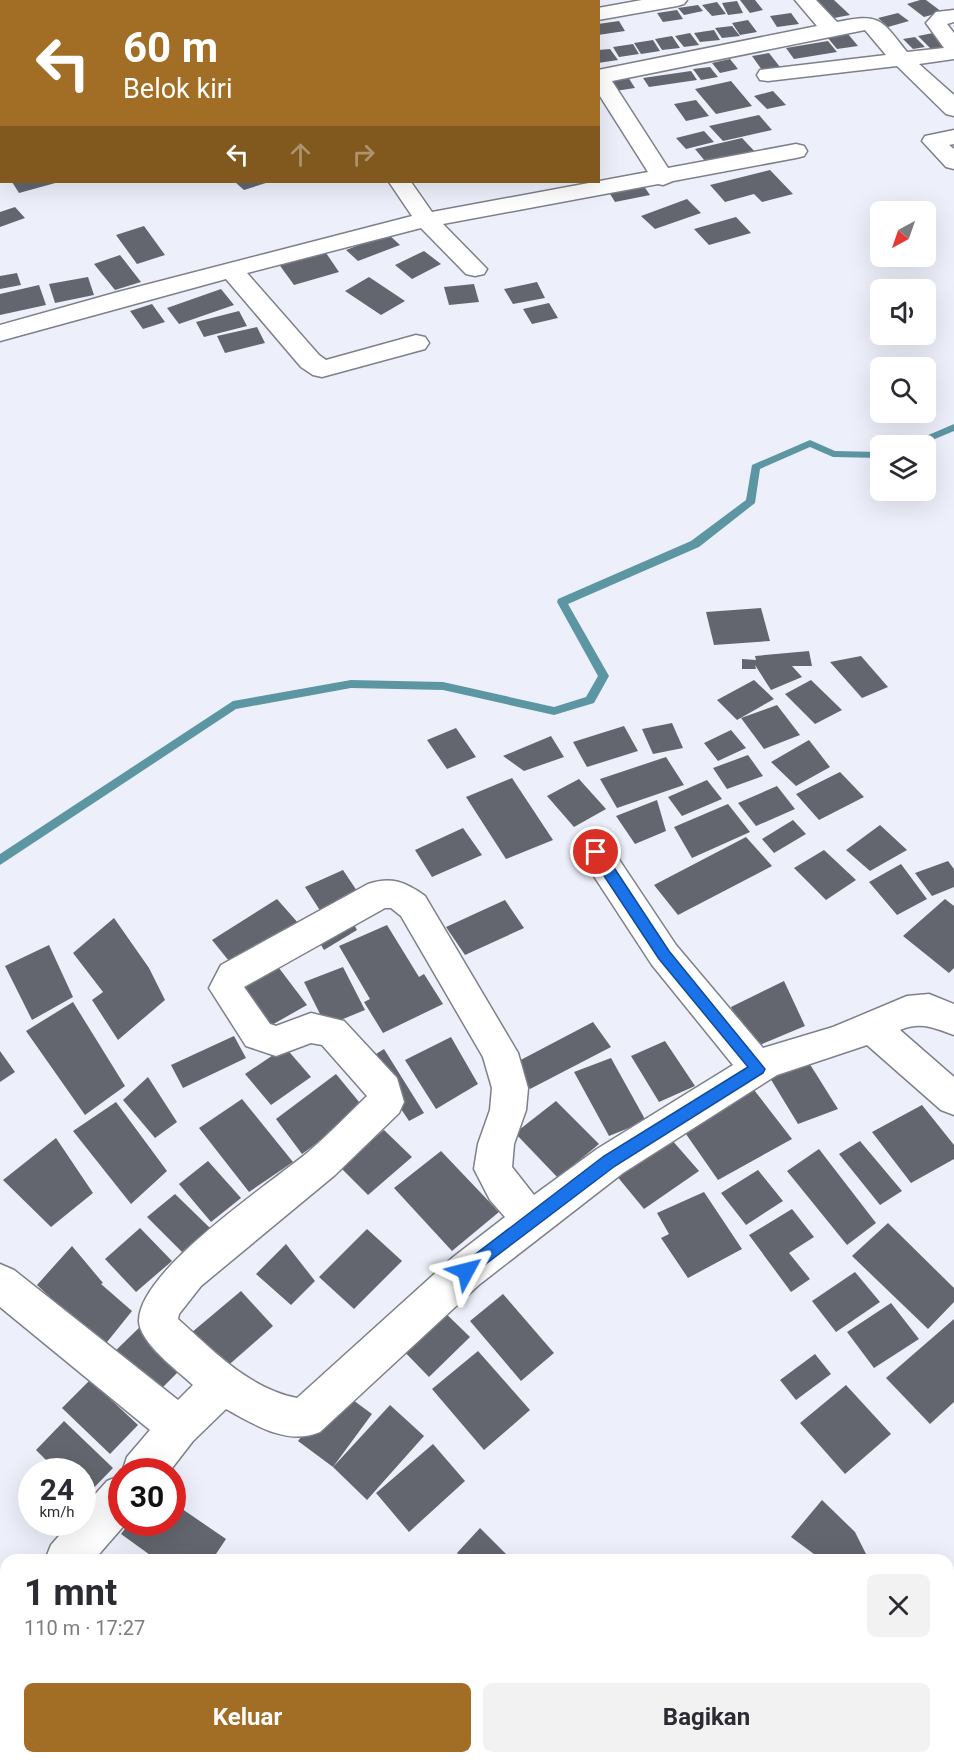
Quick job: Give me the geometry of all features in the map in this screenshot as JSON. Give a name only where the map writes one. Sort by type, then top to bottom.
[{"type":"street","points":[[600,14],[677,0]]},
{"type":"street","points":[[805,0],[832,29]]},
{"type":"street","points":[[954,16],[943,16],[936,23],[954,47]]},
{"type":"street","points":[[600,77],[861,23],[871,24],[878,29],[900,58],[954,109]]},
{"type":"street","points":[[768,75],[954,53]]},
{"type":"street","points":[[600,79],[663,178]]},
{"type":"street","points":[[954,137],[933,141],[954,162]]},
{"type":"street","points":[[0,333],[426,220],[796,152]]},
{"type":"street","points":[[401,183],[426,220],[475,269]]},
{"type":"street","points":[[231,270],[310,361],[322,369],[416,343]]},
{"type":"street","points":[[596,852],[664,955],[758,1069]]},
{"type":"street","points":[[532,1220],[503,1188],[493,1169],[496,1144],[508,1110],[510,1088],[500,1053],[413,906],[397,894],[380,894],[233,975],[226,988],[258,1035],[276,1041],[311,1028],[332,1032],[384,1089],[386,1102],[322,1163],[188,1273],[161,1306],[158,1322],[164,1332],[222,1385],[296,1420],[306,1418],[466,1271],[532,1220],[610,1161],[766,1063],[840,1040],[907,1011],[929,1009],[954,1020]]},
{"type":"street","points":[[870,1026],[954,1099]]},
{"type":"street","points":[[0,1283],[179,1427]]},
{"type":"street","points":[[154,1458],[179,1427],[222,1385]]},
{"type":"street","points":[[71,1554],[108,1512]]},
{"type":"building","points":[[740,0],[755,0],[763,10],[750,13]]},
{"type":"building","points":[[815,0],[834,0],[850,15],[834,18]]},
{"type":"building","points":[[926,0],[942,12],[924,17],[907,4]]},
{"type":"building","points":[[737,1],[743,13],[728,15],[722,3]]},
{"type":"building","points":[[717,2],[726,14],[712,16],[702,5]]},
{"type":"building","points":[[698,5],[703,11],[684,15],[678,8]]},
{"type":"building","points":[[677,10],[683,19],[663,22],[657,13]]},
{"type":"building","points":[[791,13],[799,24],[777,27],[770,16]]},
{"type":"building","points":[[898,13],[909,21],[888,27],[878,18]]},
{"type":"building","points":[[748,20],[757,32],[740,35],[732,23]]},
{"type":"building","points":[[619,21],[625,31],[600,35],[600,24]]},
{"type":"building","points":[[732,26],[740,36],[722,38],[715,28]]},
{"type":"building","points":[[714,30],[720,40],[700,42],[694,33]]},
{"type":"building","points":[[690,33],[699,45],[684,47],[675,36]]},
{"type":"building","points":[[933,33],[949,48],[933,51],[918,36]]},
{"type":"building","points":[[848,34],[858,46],[837,49],[827,37]]},
{"type":"building","points":[[672,36],[680,48],[662,50],[655,39]]},
{"type":"building","points":[[915,37],[925,47],[913,49],[903,39]]},
{"type":"building","points":[[653,40],[660,51],[641,54],[634,43]]},
{"type":"building","points":[[828,41],[837,52],[794,59],[786,48]]},
{"type":"building","points":[[633,44],[639,54],[619,57],[613,47]]},
{"type":"building","points":[[610,49],[618,60],[600,63],[600,50]]},
{"type":"building","points":[[769,53],[780,67],[762,70],[752,56]]},
{"type":"building","points":[[730,59],[738,69],[720,73],[712,63]]},
{"type":"building","points":[[710,67],[718,77],[701,80],[693,69]]},
{"type":"building","points":[[691,71],[697,80],[649,87],[643,78]]},
{"type":"building","points":[[628,77],[635,88],[615,91],[608,80]]},
{"type":"building","points":[[731,81],[752,106],[716,114],[695,89]]},
{"type":"building","points":[[773,91],[786,105],[767,109],[754,96]]},
{"type":"building","points":[[696,100],[709,116],[686,121],[674,104]]},
{"type":"building","points":[[759,115],[772,130],[723,141],[709,126]]},
{"type":"building","points":[[704,131],[714,142],[686,149],[676,138]]},
{"type":"building","points":[[742,138],[758,155],[710,167],[695,149]]},
{"type":"building","points":[[770,170],[793,194],[762,202],[754,194],[725,202],[710,185]]},
{"type":"building","points":[[641,182],[650,195],[615,202],[607,189]]},
{"type":"building","points":[[13,183],[55,183],[19,193]]},
{"type":"building","points":[[236,183],[266,183],[244,190]]},
{"type":"building","points":[[687,199],[701,213],[655,229],[641,216]]},
{"type":"building","points":[[15,207],[25,218],[0,227],[0,212]]},
{"type":"building","points":[[736,217],[751,233],[709,245],[694,229]]},
{"type":"building","points":[[144,226],[165,255],[137,264],[116,235]]},
{"type":"building","points":[[388,234],[400,245],[358,261],[346,250]]},
{"type":"building","points":[[324,250],[339,272],[294,285],[278,263]]},
{"type":"building","points":[[424,251],[441,264],[412,279],[395,265]]},
{"type":"building","points":[[120,255],[141,282],[115,290],[94,264]]},
{"type":"building","points":[[17,273],[21,285],[0,289],[0,276]]},
{"type":"building","points":[[88,277],[94,295],[55,303],[49,284]]},
{"type":"building","points":[[369,277],[405,301],[381,315],[345,291]]},
{"type":"building","points":[[537,282],[545,298],[513,304],[504,289]]},
{"type":"building","points":[[474,284],[479,302],[449,305],[444,287]]},
{"type":"building","points":[[39,285],[46,305],[0,315],[0,294]]},
{"type":"building","points":[[221,289],[234,305],[179,324],[167,308]]},
{"type":"building","points":[[549,303],[558,318],[532,324],[523,309]]},
{"type":"building","points":[[152,304],[165,322],[143,329],[130,311]]},
{"type":"building","points":[[239,311],[247,326],[204,337],[196,322]]},
{"type":"building","points":[[257,327],[265,343],[225,353],[217,336]]},
{"type":"building","points":[[761,608],[770,641],[714,645],[706,612]]},
{"type":"building","points":[[809,651],[812,666],[792,666],[802,677],[771,690],[755,665],[756,669],[742,669],[742,659],[756,660],[755,656]]},
{"type":"building","points":[[861,656],[888,687],[862,698],[830,662]]},
{"type":"building","points":[[754,680],[774,699],[737,720],[717,700]]},
{"type":"building","points":[[811,680],[842,710],[815,724],[785,694]]},
{"type":"building","points":[[777,705],[800,735],[764,749],[741,718]]},
{"type":"building","points":[[672,723],[683,748],[653,754],[642,729]]},
{"type":"building","points":[[624,726],[638,751],[587,767],[573,742]]},
{"type":"building","points":[[456,728],[476,757],[447,769],[427,740]]},
{"type":"building","points":[[731,730],[746,748],[718,761],[704,743]]},
{"type":"building","points":[[551,736],[564,757],[524,771],[503,756]]},
{"type":"building","points":[[809,740],[830,767],[796,786],[771,762]]},
{"type":"building","points":[[748,755],[763,776],[727,789],[713,768]]},
{"type":"building","points":[[666,757],[684,785],[617,808],[600,779]]},
{"type":"building","points":[[840,772],[864,797],[819,820],[796,794]]},
{"type":"building","points":[[512,778],[553,840],[506,859],[466,797]]},
{"type":"building","points":[[579,779],[606,809],[574,827],[547,796]]},
{"type":"building","points":[[707,780],[722,799],[682,816],[668,797]]},
{"type":"building","points":[[777,786],[795,809],[756,826],[738,803]]},
{"type":"building","points":[[657,800],[666,831],[635,844],[616,816]]},
{"type":"building","points":[[728,804],[750,832],[692,858],[674,827]]},
{"type":"building","points":[[793,820],[806,834],[774,853],[762,839]]},
{"type":"building","points":[[880,825],[907,850],[870,871],[846,850]]},
{"type":"building","points":[[463,828],[482,855],[432,877],[415,850]]},
{"type":"building","points":[[746,837],[772,866],[678,915],[654,885]]},
{"type":"building","points":[[824,850],[856,880],[826,900],[794,868]]},
{"type":"building","points":[[948,861],[954,869],[954,887],[932,896],[915,873]]},
{"type":"building","points":[[901,864],[927,899],[897,915],[869,882]]},
{"type":"building","points":[[343,870],[359,894],[321,912],[305,887]]},
{"type":"building","points":[[277,899],[299,924],[233,966],[212,940]]},
{"type":"building","points":[[945,899],[954,906],[954,968],[949,973],[903,936]]},
{"type":"building","points":[[505,900],[524,928],[465,955],[446,927]]},
{"type":"building","points":[[349,915],[357,930],[324,950],[314,933]]},
{"type":"building","points":[[114,918],[149,968],[165,1000],[118,1040],[92,1000],[103,992],[73,953]]},
{"type":"building","points":[[387,925],[419,977],[424,974],[443,1004],[383,1033],[364,1002],[370,999],[339,946]]},
{"type":"building","points":[[49,945],[73,997],[32,1020],[5,966]]},
{"type":"building","points":[[343,967],[365,1010],[326,1026],[304,982]]},
{"type":"building","points":[[279,968],[307,1005],[263,1030],[236,992]]},
{"type":"building","points":[[784,981],[805,1026],[750,1049],[731,1007]]},
{"type":"building","points":[[73,1002],[125,1086],[85,1115],[26,1031]]},
{"type":"building","points":[[593,1022],[611,1047],[530,1089],[513,1064]]},
{"type":"building","points":[[234,1036],[246,1058],[183,1088],[171,1065]]},
{"type":"building","points":[[451,1037],[478,1084],[436,1109],[405,1060]]},
{"type":"building","points":[[665,1041],[695,1086],[659,1102],[631,1056]]},
{"type":"building","points":[[285,1047],[311,1077],[271,1105],[245,1074]]},
{"type":"building","points":[[384,1049],[424,1113],[409,1121],[368,1059]]},
{"type":"building","points":[[0,1051],[15,1072],[0,1082]]},
{"type":"building","points":[[611,1058],[646,1121],[609,1136],[574,1072]]},
{"type":"building","points":[[806,1058],[838,1109],[798,1124],[767,1073]]},
{"type":"building","points":[[336,1074],[364,1108],[302,1154],[276,1119]]},
{"type":"building","points":[[148,1077],[177,1122],[155,1138],[123,1100]]},
{"type":"building","points":[[751,1086],[792,1139],[718,1180],[679,1124]]},
{"type":"building","points":[[242,1099],[293,1162],[249,1192],[199,1128]]},
{"type":"building","points":[[556,1101],[599,1144],[558,1178],[515,1133]]},
{"type":"building","points":[[116,1102],[167,1171],[131,1204],[73,1131]]},
{"type":"building","points":[[922,1105],[954,1145],[954,1159],[911,1183],[872,1132]]},
{"type":"building","points":[[384,1130],[412,1157],[368,1195],[340,1167]]},
{"type":"building","points":[[56,1138],[93,1193],[51,1227],[3,1180]]},
{"type":"building","points":[[671,1139],[699,1171],[644,1209],[616,1175]]},
{"type":"building","points":[[860,1141],[902,1191],[880,1205],[839,1154]]},
{"type":"building","points":[[819,1149],[876,1223],[847,1245],[787,1171]]},
{"type":"building","points":[[441,1151],[499,1212],[452,1251],[394,1188]]},
{"type":"building","points":[[208,1161],[241,1198],[211,1222],[179,1184]]},
{"type":"building","points":[[758,1170],[783,1201],[746,1225],[721,1193]]},
{"type":"building","points":[[704,1192],[742,1249],[688,1278],[661,1238],[669,1234],[657,1213]]},
{"type":"building","points":[[175,1194],[210,1228],[182,1252],[147,1217]]},
{"type":"building","points":[[792,1209],[814,1237],[789,1253],[810,1279],[791,1292],[749,1235]]},
{"type":"building","points":[[888,1223],[954,1288],[954,1302],[928,1329],[852,1256]]},
{"type":"building","points":[[140,1228],[172,1261],[136,1292],[105,1259]]},
{"type":"building","points":[[367,1229],[402,1261],[354,1309],[319,1277]]},
{"type":"building","points":[[286,1244],[315,1281],[291,1305],[256,1274]]},
{"type":"building","points":[[72,1246],[103,1283],[101,1284],[132,1311],[95,1357],[70,1316],[37,1285]]},
{"type":"building","points":[[855,1272],[880,1302],[836,1332],[812,1301]]},
{"type":"building","points":[[241,1291],[273,1326],[223,1370],[191,1333]]},
{"type":"building","points":[[503,1294],[554,1353],[521,1381],[470,1321]]},
{"type":"building","points":[[891,1303],[919,1339],[874,1368],[847,1332]]},
{"type":"building","points":[[436,1304],[470,1337],[429,1377],[396,1343]]},
{"type":"building","points":[[954,1319],[954,1402],[930,1424],[886,1378]]},
{"type":"building","points":[[145,1322],[187,1363],[151,1399],[109,1357]]},
{"type":"building","points":[[478,1351],[530,1410],[484,1450],[432,1389]]},
{"type":"building","points":[[815,1354],[831,1374],[796,1400],[780,1380]]},
{"type":"building","points":[[90,1380],[138,1425],[110,1454],[62,1408]]},
{"type":"building","points":[[846,1385],[891,1434],[845,1474],[800,1423]]},
{"type":"building","points":[[338,1389],[372,1414],[333,1467],[298,1441]]},
{"type":"building","points":[[390,1405],[424,1436],[367,1500],[333,1467]]},
{"type":"building","points":[[64,1421],[108,1463],[108,1473],[96,1486],[96,1458],[44,1458],[36,1450]]},
{"type":"building","points":[[433,1444],[465,1481],[409,1532],[376,1493]]},
{"type":"building","points":[[822,1500],[855,1532],[866,1554],[814,1554],[791,1537]]},
{"type":"building","points":[[186,1512],[226,1539],[216,1554],[149,1554],[124,1536],[186,1536]]},
{"type":"building","points":[[480,1528],[506,1554],[458,1554]]},
{"type":"waterway","points":[[935,435],[954,427]]},
{"type":"waterway","points":[[0,860],[233,705],[351,684],[443,686],[554,711],[590,700],[604,676],[562,602],[695,544],[751,501],[755,467],[810,443],[833,454],[870,455]]},
{"type":"route","points":[[466,1271],[610,1161],[758,1069],[664,955],[596,852]]}]
